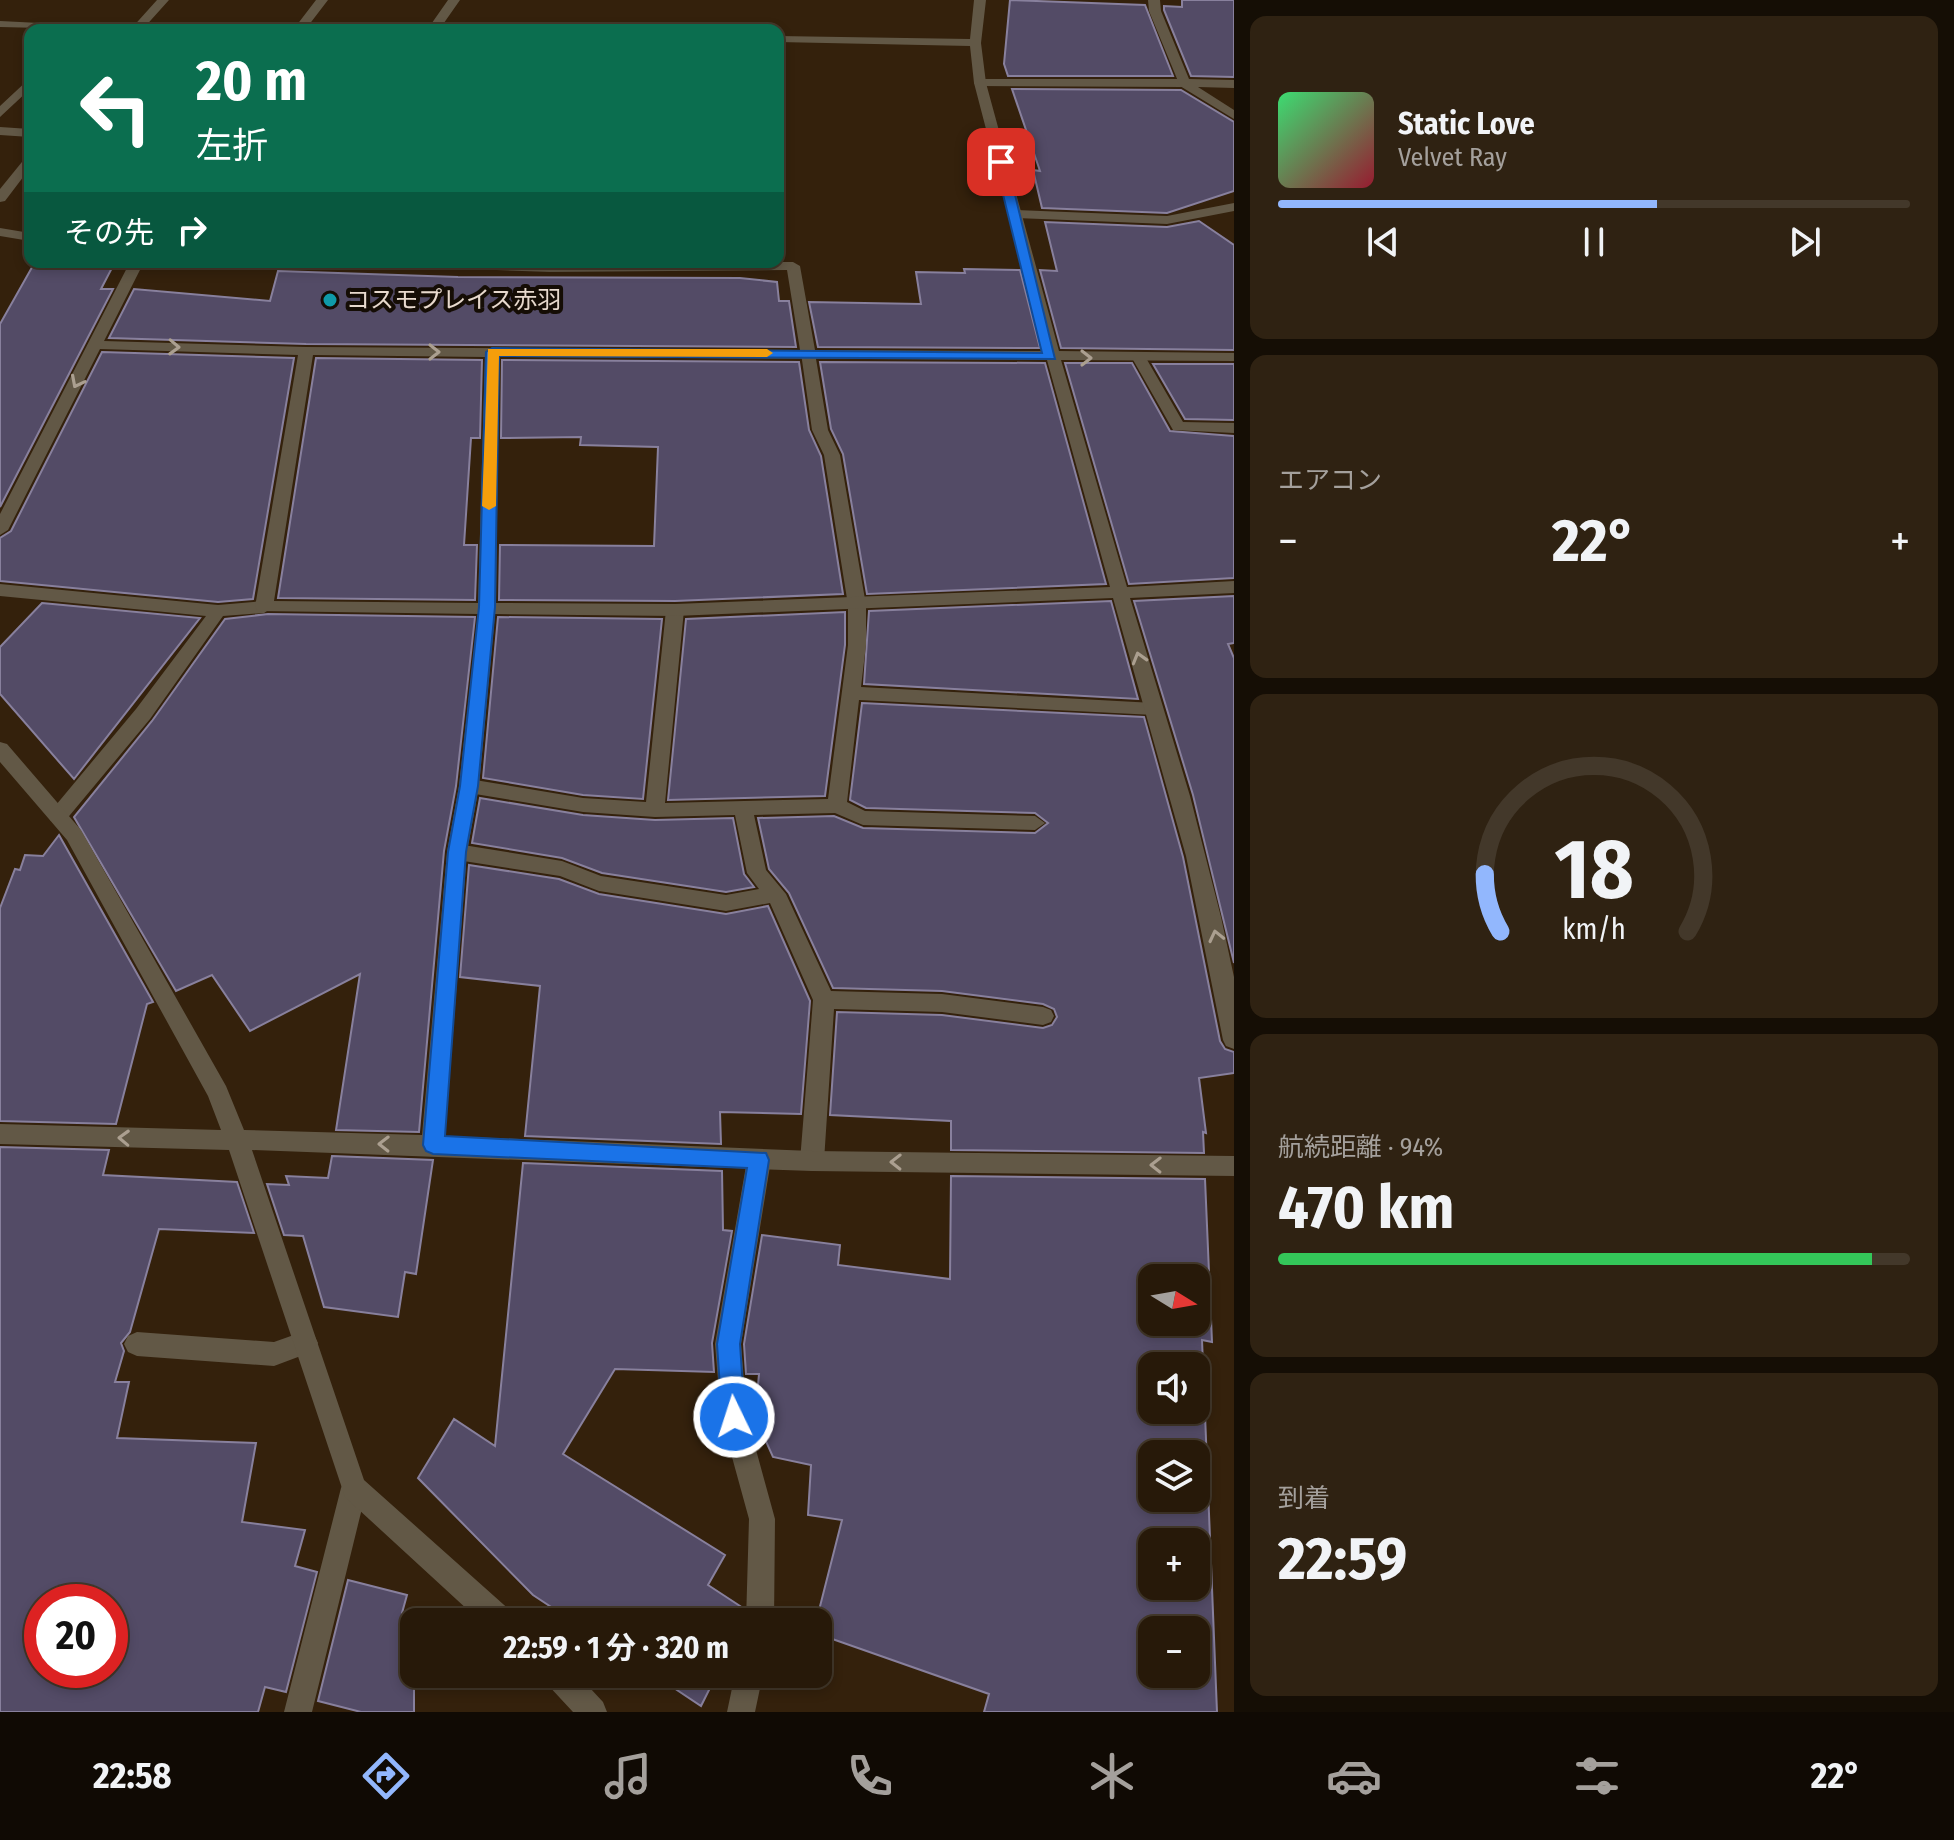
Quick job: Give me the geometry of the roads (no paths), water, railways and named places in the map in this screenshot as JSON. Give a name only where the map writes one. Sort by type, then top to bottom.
[{"type":"street","points":[[141,24],[163,0]]},
{"type":"street","points":[[304,24],[322,0]]},
{"type":"street","points":[[437,24],[454,0]]},
{"type":"street","points":[[980,0],[975,43],[980,83],[1050,357],[1193,837],[1223,966],[1234,1040]]},
{"type":"street","points":[[1154,0],[1155,11],[1184,83],[1234,115]]},
{"type":"street","points":[[0,24],[24,25]]},
{"type":"street","points":[[784,39],[975,43]]},
{"type":"street","points":[[980,83],[1234,84]]},
{"type":"street","points":[[0,113],[24,88]]},
{"type":"street","points":[[0,92],[18,94]]},
{"type":"street","points":[[0,131],[24,133]]},
{"type":"street","points":[[0,198],[24,168]]},
{"type":"street","points":[[1015,214],[1167,220],[1234,207]]},
{"type":"street","points":[[0,232],[24,236]]},
{"type":"street","points":[[784,266],[793,266],[820,430],[832,455],[857,605],[851,693],[837,806]]},
{"type":"street","points":[[0,530],[134,268]]},
{"type":"street","points":[[96,345],[306,351],[1234,357]]},
{"type":"street","points":[[264,607],[306,351]]},
{"type":"street","points":[[433,1145],[457,852],[469,786],[487,607],[492,352]]},
{"type":"street","points":[[1139,358],[1178,427],[1234,428]]},
{"type":"street","points":[[0,590],[218,611],[264,607],[675,610],[857,605],[1234,587]]},
{"type":"street","points":[[655,810],[675,610]]},
{"type":"street","points":[[58,816],[143,714],[218,611]]},
{"type":"street","points":[[851,693],[1154,709]]},
{"type":"street","points":[[0,749],[74,835],[218,1093],[253,1183],[354,1488],[487,1608]]},
{"type":"street","points":[[469,786],[583,805],[655,810],[837,806],[863,818],[1035,823]]},
{"type":"street","points":[[743,809],[757,873],[776,894],[824,1000],[812,1161]]},
{"type":"street","points":[[457,852],[562,869],[599,883],[726,903],[776,894]]},
{"type":"street","points":[[824,1000],[942,1003],[1043,1016]]},
{"type":"street","points":[[0,1134],[433,1145],[759,1160],[1234,1166]]},
{"type":"street","points":[[759,1160],[728,1344],[734,1417],[762,1519],[760,1608]]},
{"type":"street","points":[[137,1344],[274,1354],[305,1343]]},
{"type":"street","points":[[298,1712],[354,1488]]},
{"type":"street","points":[[570,1688],[593,1712]]},
{"type":"street","points":[[741,1712],[746,1688]]},
{"type":"place","name":"コスモプレイス赤羽","points":[[330,300]]}]
